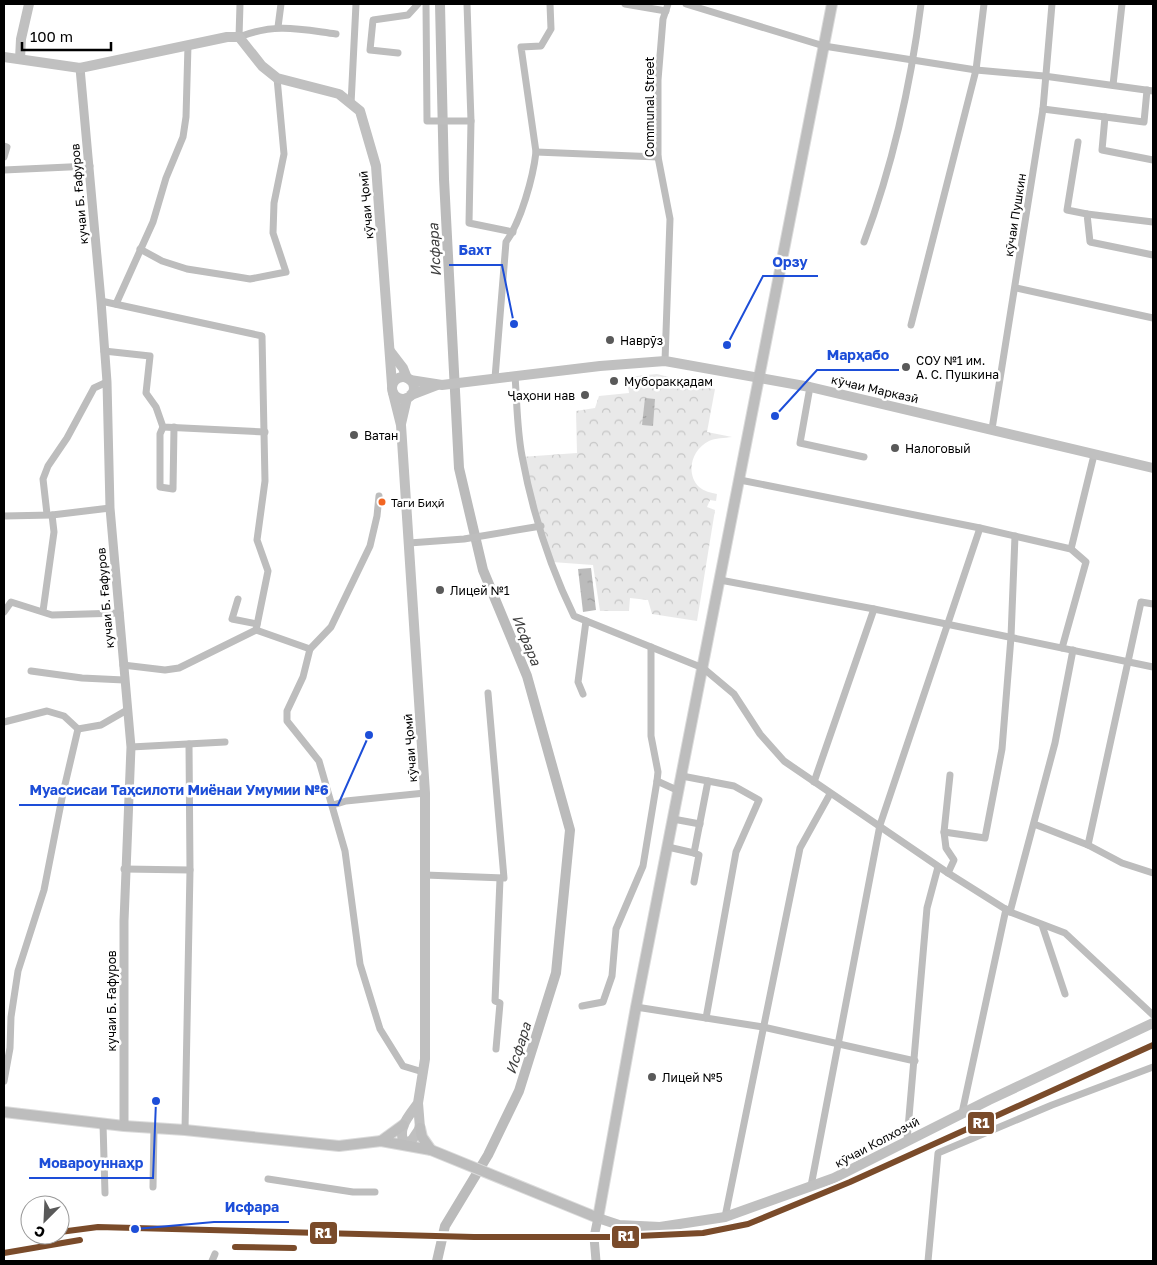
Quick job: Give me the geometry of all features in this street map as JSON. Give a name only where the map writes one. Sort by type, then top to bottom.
[{"type":"main road","points":[[20,59],[21,39],[29,4]]},
{"type":"main road","points":[[4,1112],[103,1124],[185,1130],[339,1146],[382,1141],[404,1144],[431,1150],[598,1218],[636,1007],[832,4]]},
{"type":"main road","points":[[4,57],[80,68],[227,37],[239,37]]},
{"type":"main road","name":"кӯчаи Ҷомӣ","points":[[239,37],[262,66],[276,78],[339,94],[360,111],[376,166],[392,389],[401,425],[425,793],[423,1072],[418,1103],[420,1128]]},
{"type":"main road","points":[[390,351],[403,368],[414,389],[409,397],[401,425]]},
{"type":"main road","name":"кӯчаи Марказӣ","points":[[439,385],[665,361],[810,387],[1153,468]]},
{"type":"main road","points":[[400,378],[439,385],[400,399],[392,389],[400,378]]},
{"type":"main road","name":"кӯчаи Колхозчӣ","points":[[598,1218],[619,1224],[660,1227],[725,1217],[834,1178],[962,1113],[1153,1023]]},
{"type":"main road","name":"кӯчаи Ҷомӣ","points":[[403,1125],[418,1103]]},
{"type":"main road","points":[[382,1141],[403,1125],[412,1124],[420,1128]]},
{"type":"main road","points":[[403,1125],[401,1136],[404,1144]]},
{"type":"main road","points":[[420,1128],[422,1137],[431,1150]]},
{"type":"main road","points":[[404,1144],[412,1140],[420,1128]]},
{"type":"street","points":[[240,4],[239,37],[259,29],[278,27],[336,34]]},
{"type":"street","points":[[278,27],[281,4]]},
{"type":"street","points":[[351,104],[356,4]]},
{"type":"street","points":[[398,53],[370,50],[374,20],[408,15],[418,4]]},
{"type":"street","points":[[426,4],[426,121],[468,121]]},
{"type":"street","points":[[467,4],[468,223],[513,232]]},
{"type":"street","points":[[495,378],[506,242],[513,232],[534,166],[536,152],[521,46],[542,46],[551,29],[550,4]]},
{"type":"street","points":[[625,4],[667,8]]},
{"type":"street","points":[[686,4],[824,46],[976,70],[1044,76],[1150,91],[1144,122]]},
{"type":"street","points":[[864,242],[877,209],[914,61],[922,4]]},
{"type":"street","points":[[911,325],[976,70],[984,4]]},
{"type":"street","name":"кӯчаи Пушкин","points":[[992,429],[1016,288],[1043,109],[1044,76],[1052,4]]},
{"type":"street","points":[[1113,85],[1122,4]]},
{"type":"street","name":"Communal Street","points":[[665,361],[670,219],[658,157],[658,80],[667,8]]},
{"type":"street","points":[[116,304],[153,222],[166,178],[183,137],[186,117],[188,45]]},
{"type":"street","name":"кучаи Б. Ғафуров","points":[[80,68],[101,301],[110,508],[131,747],[124,869],[124,1126]]},
{"type":"street","points":[[140,249],[162,261],[188,269],[250,279],[286,272],[273,233],[274,203],[284,154],[276,78]]},
{"type":"street","points":[[1043,109],[1153,123]]},
{"type":"street","points":[[1105,117],[1102,150],[1153,160]]},
{"type":"street","points":[[1078,142],[1067,210],[1153,222]]},
{"type":"street","points":[[4,146],[7,147],[4,158]]},
{"type":"street","points":[[536,152],[658,157]]},
{"type":"street","points":[[4,170],[90,166]]},
{"type":"street","points":[[1087,214],[1090,242],[1153,255]]},
{"type":"street","points":[[1016,288],[1153,318]]},
{"type":"street","points":[[101,301],[262,336],[265,481],[257,540],[268,571],[257,627]]},
{"type":"street","points":[[104,351],[150,356],[146,393],[156,408],[163,427],[160,434],[160,487],[173,489],[174,428]]},
{"type":"street","points":[[515,376],[522,455],[541,526],[562,590],[574,616],[703,668],[734,694],[760,734],[784,761],[830,794],[880,825],[938,867],[1008,910],[1065,933],[1153,1015]]},
{"type":"street","points":[[43,611],[54,532],[43,479],[48,466],[68,438],[94,388],[106,382]]},
{"type":"street","points":[[810,387],[800,443],[864,457]]},
{"type":"street","points":[[163,427],[265,432]]},
{"type":"street","points":[[1071,549],[1094,455]]},
{"type":"street","points":[[740,480],[980,528],[1071,549],[1086,562],[1062,648]]},
{"type":"street","points":[[379,496],[377,516],[370,546],[332,627],[310,649],[303,677],[287,711],[287,721],[319,762],[333,805],[345,851],[357,950],[380,1029],[403,1066],[423,1072]]},
{"type":"street","points":[[4,516],[110,508]]},
{"type":"street","points":[[409,543],[464,539],[541,526]]},
{"type":"street","points":[[811,1186],[880,825],[949,625],[980,528]]},
{"type":"street","points":[[944,832],[985,838],[1002,749],[1011,637],[1015,536]]},
{"type":"street","points":[[720,580],[874,609],[1153,667]]},
{"type":"street","points":[[238,599],[232,619],[257,627],[310,649]]},
{"type":"street","points":[[4,612],[11,602],[52,614],[73,616],[120,613]]},
{"type":"street","points":[[1088,845],[1141,602],[1153,604]]},
{"type":"street","points":[[814,782],[874,609]]},
{"type":"street","points":[[583,694],[578,682],[586,621]]},
{"type":"street","points":[[123,665],[165,670],[179,668],[257,627]]},
{"type":"street","points":[[582,1006],[603,1002],[609,985],[616,929],[643,866],[658,772],[651,736],[651,647]]},
{"type":"street","points":[[962,1113],[1008,910],[1056,743],[1073,650]]},
{"type":"street","points":[[31,671],[82,678],[124,680]]},
{"type":"street","points":[[425,874],[504,878],[488,693]]},
{"type":"street","points":[[78,729],[100,725],[127,710]]},
{"type":"street","points":[[4,722],[47,711],[64,716],[78,729]]},
{"type":"street","points":[[4,1081],[10,1048],[11,1018],[18,971],[44,890],[78,729]]},
{"type":"street","points":[[131,747],[225,742]]},
{"type":"street","points":[[185,1130],[190,870],[189,744]]},
{"type":"street","points":[[948,873],[954,860],[946,848],[944,832],[950,775]]},
{"type":"street","points":[[682,776],[734,786],[759,800],[736,852],[706,1018]]},
{"type":"street","points":[[657,781],[679,791]]},
{"type":"street","points":[[694,853],[708,781]]},
{"type":"street","points":[[333,805],[346,801],[425,793]]},
{"type":"street","points":[[725,1217],[800,848],[830,794]]},
{"type":"street","points":[[673,819],[700,824]]},
{"type":"street","points":[[1034,824],[1088,845],[1122,863],[1153,873]]},
{"type":"street","points":[[668,847],[699,855],[694,882]]},
{"type":"street","points":[[907,1140],[927,908],[938,867]]},
{"type":"street","points":[[124,869],[190,870]]},
{"type":"street","points":[[496,1049],[500,1003],[495,1000],[500,879]]},
{"type":"street","points":[[1042,924],[1065,994]]},
{"type":"street","points":[[636,1007],[764,1027],[915,1061]]},
{"type":"street","points":[[928,1261],[938,1153],[1052,1105],[1153,1067]]},
{"type":"street","points":[[103,1124],[106,1193]]},
{"type":"street","points":[[153,1187],[154,1128]]},
{"type":"street","points":[[268,1179],[353,1192],[375,1192]]},
{"type":"street","points":[[596,1261],[594,1237],[598,1218]]},
{"type":"green space","points":[[657,374],[715,389],[707,432],[732,437],[709,441],[698,450],[692,462],[692,475],[699,487],[717,494],[716,501],[710,500],[707,507],[715,510],[697,621],[652,614],[648,600],[630,598],[629,611],[600,611],[593,565],[552,562],[521,457],[577,453],[576,411],[595,408],[599,396],[629,393],[627,377]]},
{"type":"water","points":[[645,398],[655,399],[653,426],[642,425]]},
{"type":"water","points":[[591,568],[596,610],[583,612],[578,569]]},
{"type":"waterway","name":"Исфара","points":[[437,1261],[445,1226],[488,1155],[519,1091],[556,973],[570,830],[527,676],[483,570],[459,468],[444,179],[440,4]]},
{"type":"transit line","name":"R1","points":[[70,1231],[98,1227],[474,1237],[616,1237],[703,1233],[748,1224],[850,1182],[1153,1045]]},
{"type":"transit line","name":"R1","points":[[4,1253],[80,1240]]},
{"type":"transit line","name":"R1","points":[[235,1247],[294,1248]]},
{"type":"place","name":"Бахт","points":[[514,324]]},
{"type":"place","name":"Наврӯз","points":[[610,340]]},
{"type":"place","name":"Орзу","points":[[727,345]]},
{"type":"place","name":"СОУ №1 им. А. С. Пушкина","points":[[906,367]]},
{"type":"place","name":"Муборакқадам","points":[[614,381]]},
{"type":"place","name":"Ҷаҳони нав","points":[[585,395]]},
{"type":"place","name":"Марҳабо","points":[[775,416]]},
{"type":"place","name":"Ватан","points":[[354,435]]},
{"type":"place","name":"Налоговый","points":[[895,448]]},
{"type":"place","name":"Таги Биҳӣ","points":[[382,502]]},
{"type":"place","name":"Лицей №1","points":[[440,590]]},
{"type":"place","name":"Муассисаи Таҳсилоти Миёнаи Умумии №6","points":[[369,735]]},
{"type":"place","name":"Лицей №5","points":[[652,1077]]},
{"type":"place","name":"Мовароуннаҳр","points":[[156,1101]]},
{"type":"place","name":"Исфара","points":[[135,1229]]}]
